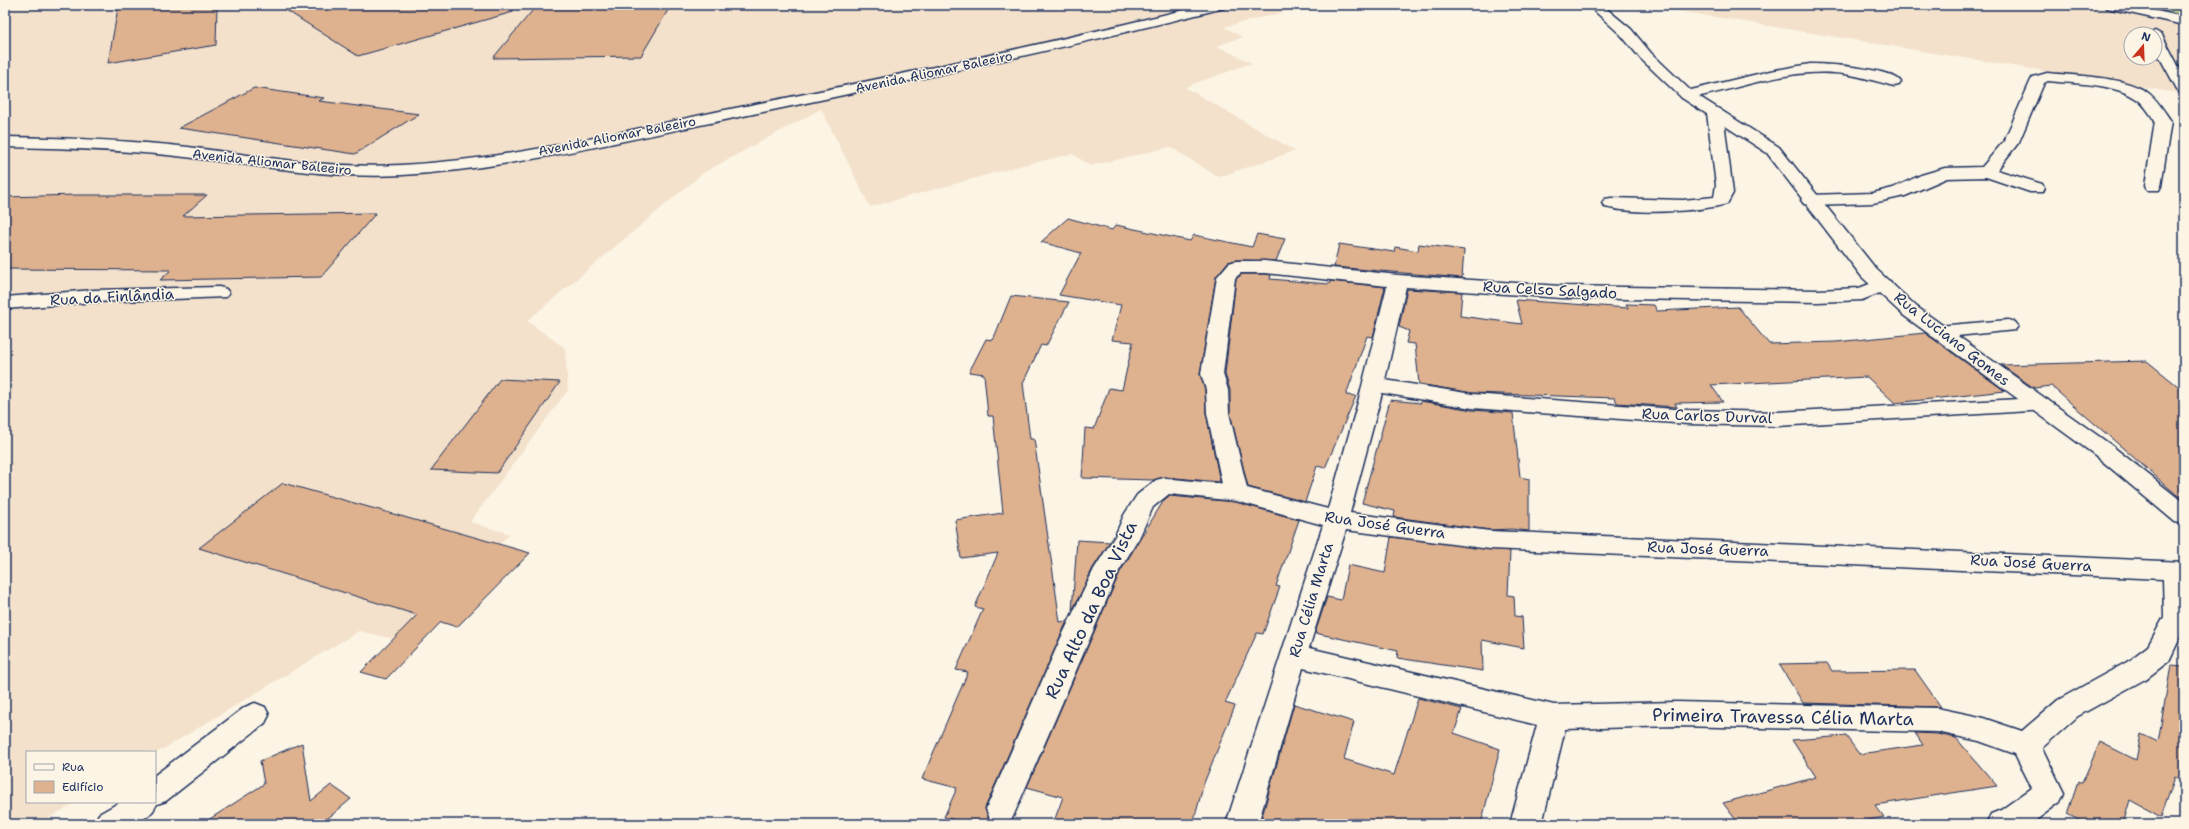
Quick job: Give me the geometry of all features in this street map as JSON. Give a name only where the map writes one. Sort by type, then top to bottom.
[{"type":"street","name":"Avenida Aliomar Baleeiro","points":[[5,142],[79,144],[161,149],[303,167],[359,171],[441,167],[519,155],[836,93],[1074,42],[1219,5]]},
{"type":"street","name":"Rua Luciano Gomes","points":[[1594,5],[1614,20],[1646,56],[1687,95],[1773,150],[1810,200],[1869,273],[1884,284],[1910,311],[2103,450],[2184,516]]},
{"type":"street","points":[[2112,5],[2135,8],[2184,22]]},
{"type":"street","points":[[2135,8],[2149,26]]},
{"type":"street","points":[[2163,51],[2171,68],[2184,89]]},
{"type":"street","points":[[1687,95],[1799,70],[1848,70],[1877,76],[1894,82]]},
{"type":"street","points":[[1987,172],[2011,142],[2038,80],[2048,77],[2123,88],[2142,95],[2163,120],[2154,186]]},
{"type":"street","points":[[1611,203],[1695,205],[1712,204],[1721,200],[1724,194],[1724,185],[1715,113]]},
{"type":"street","points":[[1810,200],[1873,198],[1899,192],[1927,179],[1945,173],[1987,172],[2036,188]]},
{"type":"street","name":"Rua Celso Salgado","points":[[1236,493],[1218,413],[1217,390],[1212,374],[1226,277],[1231,270],[1236,267],[1244,266],[1398,282],[1561,292],[1818,296],[1862,294],[1884,284]]},
{"type":"street","name":"Rua Célia Marta","points":[[1242,824],[1336,520],[1375,385],[1398,282]]},
{"type":"street","name":"Rua da Finlândia","points":[[5,303],[94,296],[219,293]]},
{"type":"street","points":[[1938,332],[2008,326]]},
{"type":"street","name":"Rua Carlos Durval","points":[[1375,385],[1472,401],[1688,417],[1776,419],[2040,405]]},
{"type":"street","name":"Rua Alto da Boa Vista","points":[[1001,809],[1107,569],[1127,538],[1136,515],[1145,501],[1164,486],[1236,493]]},
{"type":"street","name":"Rua José Guerra","points":[[1236,493],[1336,520],[1490,540],[2180,571]]},
{"type":"street","points":[[2002,824],[2012,820],[2049,793],[2026,745],[2068,708],[2137,670],[2159,653],[2167,633],[2177,618],[2180,571]]},
{"type":"street","name":"Primeira Travessa Célia Marta","points":[[1294,655],[1554,717],[1676,714],[1937,720],[1980,729],[2026,745]]},
{"type":"street","points":[[156,791],[255,715]]},
{"type":"street","points":[[1526,824],[1554,717]]},
{"type":"shaded area","points":[[5,5],[1311,5],[1224,27],[1243,37],[1217,46],[1252,63],[1185,87],[1295,151],[1219,177],[1170,147],[1090,166],[1073,154],[1023,165],[870,207],[821,109],[703,173],[527,321],[565,348],[568,390],[470,522],[510,534],[398,640],[359,631],[156,753],[156,751],[26,751],[26,803],[74,803],[39,824],[5,824]]},
{"type":"shaded area","points":[[1641,5],[2103,5],[2184,21],[2184,94]]},
{"type":"green space","points":[[2137,5],[2184,5],[2184,15]]},
{"type":"building","points":[[140,5],[217,5],[216,45],[108,63],[118,8]]},
{"type":"building","points":[[278,5],[512,5],[513,12],[358,56]]},
{"type":"building","points":[[537,5],[671,5],[641,56],[493,58]]},
{"type":"building","points":[[254,88],[324,98],[319,101],[419,114],[355,154],[179,128]]},
{"type":"building","points":[[77,195],[207,195],[183,216],[376,213],[321,277],[160,280],[171,270],[5,269],[5,197]]},
{"type":"building","points":[[1068,218],[1112,230],[1116,225],[1190,241],[1194,235],[1252,247],[1257,234],[1285,239],[1276,261],[1236,260],[1228,262],[1216,277],[1200,374],[1205,390],[1206,413],[1220,482],[1164,477],[1153,480],[1082,478],[1085,428],[1094,429],[1109,388],[1122,390],[1133,342],[1112,340],[1121,305],[1059,295],[1081,253],[1041,242]]},
{"type":"building","points":[[1339,244],[1394,252],[1395,247],[1418,251],[1419,244],[1464,250],[1462,278],[1334,267]]},
{"type":"building","points":[[1242,274],[1271,275],[1270,279],[1329,284],[1330,281],[1385,287],[1373,337],[1367,336],[1346,395],[1356,396],[1325,468],[1317,466],[1305,502],[1248,487],[1230,413],[1230,390],[1225,374],[1236,279]]},
{"type":"building","points":[[1407,289],[1462,292],[1460,316],[1522,324],[1516,300],[1628,308],[1626,304],[1654,305],[1657,311],[1738,307],[1769,344],[1836,342],[1925,333],[2005,391],[1895,403],[1867,377],[1711,385],[1723,402],[1675,403],[1677,407],[1617,403],[1615,398],[1472,393],[1419,384],[1415,344],[1406,343],[1409,331],[1399,327]]},
{"type":"building","points":[[1011,296],[1069,302],[1046,346],[1041,345],[1023,383],[1030,439],[1034,439],[1060,622],[1067,621],[985,808],[989,820],[991,821],[990,824],[972,824],[944,817],[957,788],[922,779],[968,672],[956,670],[983,609],[975,607],[998,553],[961,558],[955,520],[1003,513],[993,416],[988,416],[984,374],[969,372],[986,339],[993,340]]},
{"type":"building","points":[[2147,361],[2184,391],[2184,501],[2051,386],[2034,388],[2001,365]]},
{"type":"building","points":[[500,379],[560,382],[497,473],[431,470]]},
{"type":"building","points":[[1390,400],[1421,403],[1421,401],[1472,410],[1513,413],[1520,477],[1529,479],[1529,531],[1511,529],[1490,530],[1394,517],[1395,511],[1362,503]]},
{"type":"building","points":[[283,483],[530,553],[457,627],[441,622],[386,679],[361,672],[417,615],[199,548]]},
{"type":"building","points":[[1169,496],[1236,502],[1299,520],[1276,586],[1280,587],[1263,634],[1257,633],[1225,703],[1235,706],[1204,783],[1193,824],[1053,824],[1063,797],[1027,787],[1120,572],[1164,500]]},
{"type":"building","points":[[1391,537],[1510,551],[1508,595],[1514,596],[1515,616],[1522,617],[1524,648],[1482,640],[1483,671],[1397,658],[1398,651],[1315,633],[1327,597],[1341,600],[1348,565],[1385,573]]},
{"type":"building","points":[[1077,540],[1110,542],[1093,568],[1072,611]]},
{"type":"building","points":[[1827,663],[1832,671],[1915,670],[1941,707],[1803,703],[1779,664]]},
{"type":"building","points":[[2171,665],[2184,666],[2184,781],[2175,777],[2161,817],[2130,800],[2123,824],[2086,824],[2067,814],[2078,781],[2082,783],[2100,742],[2136,760],[2141,734],[2158,742]]},
{"type":"building","points":[[1418,698],[1462,709],[1454,733],[1500,749],[1481,824],[1273,824],[1261,820],[1294,704],[1354,722],[1344,759],[1394,775]]},
{"type":"building","points":[[1915,733],[1937,734],[1956,738],[1997,786],[1875,805],[1884,817],[1848,824],[1739,824],[1723,803],[1816,777],[1792,740],[1846,736],[1859,754],[1923,745]]},
{"type":"building","points":[[302,743],[311,801],[331,785],[351,799],[321,824],[202,824],[264,784],[260,761]]}]
